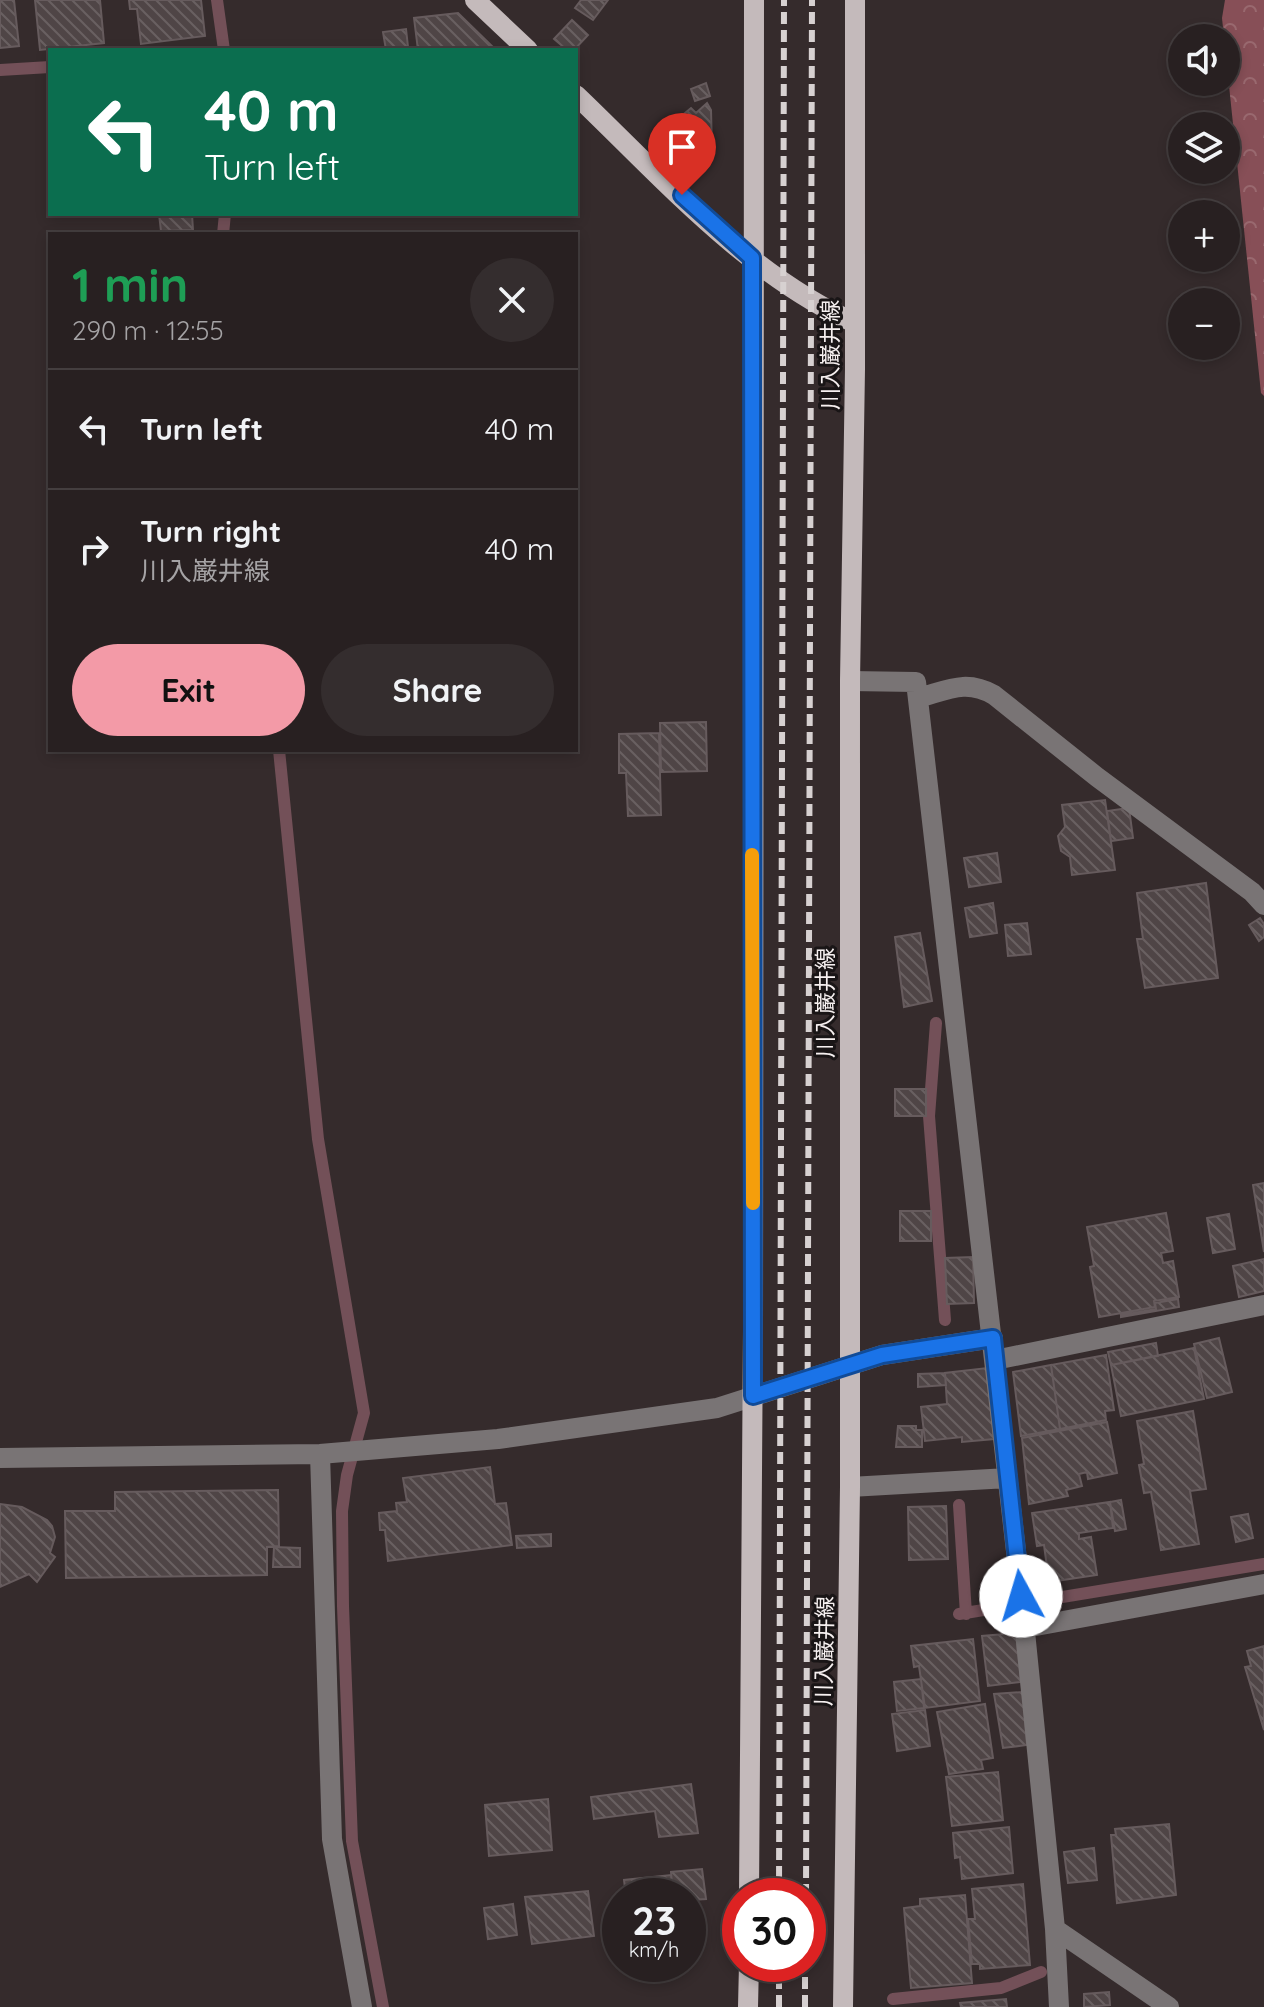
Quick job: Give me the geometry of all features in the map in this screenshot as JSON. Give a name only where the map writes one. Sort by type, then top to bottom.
[{"type":"main road","points":[[475,0],[526,48]]},
{"type":"main road","points":[[749,1878],[753,1396],[754,0]]},
{"type":"main road","name":"川入巌井線","points":[[843,2007],[850,1487],[850,681],[855,0]]},
{"type":"main road","points":[[578,97],[752,258],[803,296],[855,323]]},
{"type":"main road","points":[[748,2007],[749,1982]]},
{"type":"street","points":[[850,681],[916,682],[1023,1612],[1055,1929],[1059,2007]]},
{"type":"street","points":[[918,698],[969,686],[978,686],[994,695],[1097,777],[1252,892],[1264,905]]},
{"type":"street","points":[[995,1360],[1264,1305]]},
{"type":"street","points":[[0,1458],[328,1453],[498,1439],[717,1408],[882,1355],[993,1338]]},
{"type":"street","points":[[328,1453],[332,1839],[362,2007]]},
{"type":"street","points":[[850,1487],[1008,1478]]},
{"type":"street","points":[[1023,1612],[1264,1584]]},
{"type":"street","points":[[1055,1929],[1169,2007]]},
{"type":"green space","points":[[1225,0],[1264,0],[1264,396],[1261,393],[1239,184],[1240,112],[1232,112],[1230,96],[1240,96],[1240,24],[1223,24]]},
{"type":"building","points":[[0,0],[14,0],[19,46],[0,48]]},
{"type":"building","points":[[35,0],[100,0],[104,43],[40,50]]},
{"type":"building","points":[[129,0],[201,0],[205,36],[141,44],[137,9],[130,9]]},
{"type":"building","points":[[581,0],[608,0],[593,20],[575,8]]},
{"type":"building","points":[[458,13],[494,48],[418,48],[414,18]]},
{"type":"building","points":[[572,20],[588,35],[576,48],[565,48],[554,39]]},
{"type":"building","points":[[406,29],[408,47],[386,48],[383,32]]},
{"type":"building","points":[[706,83],[710,96],[695,101],[691,89]]},
{"type":"building","points":[[707,103],[711,110],[712,149],[696,160],[668,127],[691,108],[696,113]]},
{"type":"building","points":[[159,216],[192,216],[193,230],[161,231]]},
{"type":"building","points":[[706,722],[707,771],[661,772],[660,723]]},
{"type":"building","points":[[659,733],[661,815],[628,816],[626,773],[619,773],[619,734]]},
{"type":"building","points":[[1105,800],[1115,870],[1072,875],[1070,857],[1061,851],[1058,836],[1065,827],[1062,805]]},
{"type":"building","points":[[1129,808],[1133,838],[1111,841],[1107,811]]},
{"type":"building","points":[[997,853],[1001,882],[969,887],[964,858]]},
{"type":"building","points":[[1206,883],[1218,978],[1145,988],[1137,939],[1143,939],[1137,893]]},
{"type":"building","points":[[993,903],[997,933],[970,937],[965,908]]},
{"type":"building","points":[[1260,918],[1264,924],[1264,937],[1259,941],[1249,925]]},
{"type":"building","points":[[1027,923],[1031,954],[1008,956],[1005,925]]},
{"type":"building","points":[[920,933],[932,1001],[904,1007],[895,937]]},
{"type":"building","points":[[895,1089],[926,1089],[926,1116],[895,1116]]},
{"type":"building","points":[[1264,1183],[1264,1252],[1253,1185]]},
{"type":"building","points":[[900,1211],[931,1211],[931,1241],[900,1241]]},
{"type":"building","points":[[1166,1213],[1173,1251],[1161,1253],[1163,1263],[1173,1261],[1179,1297],[1154,1301],[1155,1307],[1099,1317],[1087,1227]]},
{"type":"building","points":[[1229,1214],[1235,1249],[1213,1253],[1207,1218]]},
{"type":"building","points":[[973,1257],[974,1303],[947,1304],[945,1258]]},
{"type":"building","points":[[1264,1259],[1264,1291],[1239,1297],[1233,1266]]},
{"type":"building","points":[[1178,1299],[1179,1307],[1121,1317],[1156,1309],[1155,1303]]},
{"type":"building","points":[[1219,1338],[1232,1392],[1207,1398],[1194,1344]]},
{"type":"building","points":[[1156,1343],[1158,1356],[1111,1365],[1108,1352]]},
{"type":"building","points":[[1194,1348],[1204,1399],[1121,1416],[1111,1365]]},
{"type":"building","points":[[1106,1355],[1114,1410],[1105,1411],[1106,1420],[1060,1429],[1051,1365]]},
{"type":"building","points":[[1051,1365],[1060,1429],[1021,1436],[1013,1372]]},
{"type":"building","points":[[987,1368],[994,1439],[962,1442],[962,1437],[925,1441],[921,1407],[947,1404],[945,1373]]},
{"type":"building","points":[[945,1373],[946,1385],[918,1387],[918,1374]]},
{"type":"building","points":[[1193,1411],[1206,1489],[1190,1491],[1199,1544],[1161,1550],[1151,1492],[1144,1493],[1139,1465],[1144,1464],[1137,1421]]},
{"type":"building","points":[[1107,1422],[1117,1473],[1088,1479],[1087,1472],[1079,1474],[1082,1486],[1066,1490],[1068,1496],[1029,1504],[1022,1438]]},
{"type":"building","points":[[898,1426],[916,1426],[916,1430],[922,1430],[922,1447],[896,1447]]},
{"type":"building","points":[[490,1467],[495,1504],[506,1503],[512,1545],[388,1561],[385,1530],[380,1530],[379,1513],[397,1511],[396,1503],[407,1502],[403,1478]]},
{"type":"building","points":[[278,1490],[279,1546],[267,1547],[267,1575],[66,1578],[65,1511],[115,1511],[115,1492]]},
{"type":"building","points":[[1121,1500],[1126,1529],[1115,1531],[1110,1502]]},
{"type":"building","points":[[1110,1502],[1113,1528],[1079,1533],[1079,1539],[1091,1537],[1097,1575],[1049,1582],[1044,1545],[1037,1546],[1032,1513]]},
{"type":"building","points":[[0,1504],[22,1507],[52,1526],[55,1537],[50,1553],[55,1557],[37,1582],[29,1574],[0,1587]]},
{"type":"building","points":[[946,1506],[948,1559],[909,1560],[908,1507]]},
{"type":"building","points":[[1248,1514],[1253,1538],[1236,1542],[1231,1517]]},
{"type":"building","points":[[551,1534],[551,1546],[517,1548],[516,1536]]},
{"type":"building","points":[[274,1547],[300,1548],[300,1567],[273,1567]]},
{"type":"building","points":[[1016,1633],[1021,1682],[988,1686],[982,1636]]},
{"type":"building","points":[[973,1639],[980,1701],[925,1708],[919,1666],[914,1667],[911,1646]]},
{"type":"building","points":[[1264,1646],[1264,1730],[1245,1667],[1251,1666],[1247,1651]]},
{"type":"building","points":[[921,1679],[924,1708],[897,1711],[894,1682]]},
{"type":"building","points":[[1023,1692],[1027,1745],[1003,1748],[994,1694]]},
{"type":"building","points":[[985,1704],[993,1758],[981,1760],[983,1769],[949,1774],[937,1712]]},
{"type":"building","points":[[925,1710],[930,1746],[897,1751],[892,1714]]},
{"type":"building","points":[[998,1772],[1003,1820],[952,1826],[946,1777]]},
{"type":"building","points":[[691,1784],[698,1833],[659,1837],[655,1811],[594,1819],[591,1797]]},
{"type":"building","points":[[548,1799],[552,1850],[489,1856],[485,1805]]},
{"type":"building","points":[[1169,1824],[1176,1895],[1117,1903],[1111,1835],[1116,1835],[1115,1829]]},
{"type":"building","points":[[1009,1827],[1013,1873],[962,1879],[960,1857],[955,1858],[953,1833]]},
{"type":"building","points":[[1094,1848],[1097,1880],[1068,1883],[1064,1852]]},
{"type":"building","points":[[702,1869],[703,1878],[672,1878],[671,1872]]},
{"type":"building","points":[[671,1875],[671,1878],[643,1878]]},
{"type":"building","points":[[1023,1884],[1030,1965],[980,1969],[980,1964],[972,1964],[968,1919],[975,1919],[972,1889]]},
{"type":"building","points":[[588,1891],[594,1936],[532,1944],[525,1897]]},
{"type":"building","points":[[965,1895],[972,1983],[911,1988],[904,1908],[920,1906],[920,1899]]},
{"type":"building","points":[[513,1904],[517,1935],[488,1939],[484,1908]]},
{"type":"building","points":[[1109,1992],[1110,2005],[1084,2007],[1084,1994]]},
{"type":"building","points":[[1006,1999],[1007,2007],[961,2007],[960,2003]]},
{"type":"waterway","points":[[217,0],[224,48]]},
{"type":"waterway","points":[[0,70],[48,67]]},
{"type":"waterway","points":[[223,232],[225,216]]},
{"type":"waterway","points":[[279,752],[318,1139],[364,1413],[347,1475],[342,1511],[343,1606],[352,1841],[383,2007]]},
{"type":"waterway","points":[[936,1023],[929,1116],[945,1320]]},
{"type":"waterway","points":[[959,1505],[966,1614]]},
{"type":"waterway","points":[[959,1614],[1264,1564]]},
{"type":"waterway","points":[[893,1999],[1001,1988],[1041,1972]]},
{"type":"railway","points":[[779,1878],[784,0]]},
{"type":"railway","points":[[806,1878],[812,0]]},
{"type":"railway","points":[[779,1982],[779,2007]]},
{"type":"railway","points":[[805,1982],[805,2007]]},
{"type":"slow traffic","points":[[752,855],[753,1203]]},
{"type":"route","points":[[682,195],[752,258],[753,1396],[882,1355],[993,1338],[1021,1596]]}]
